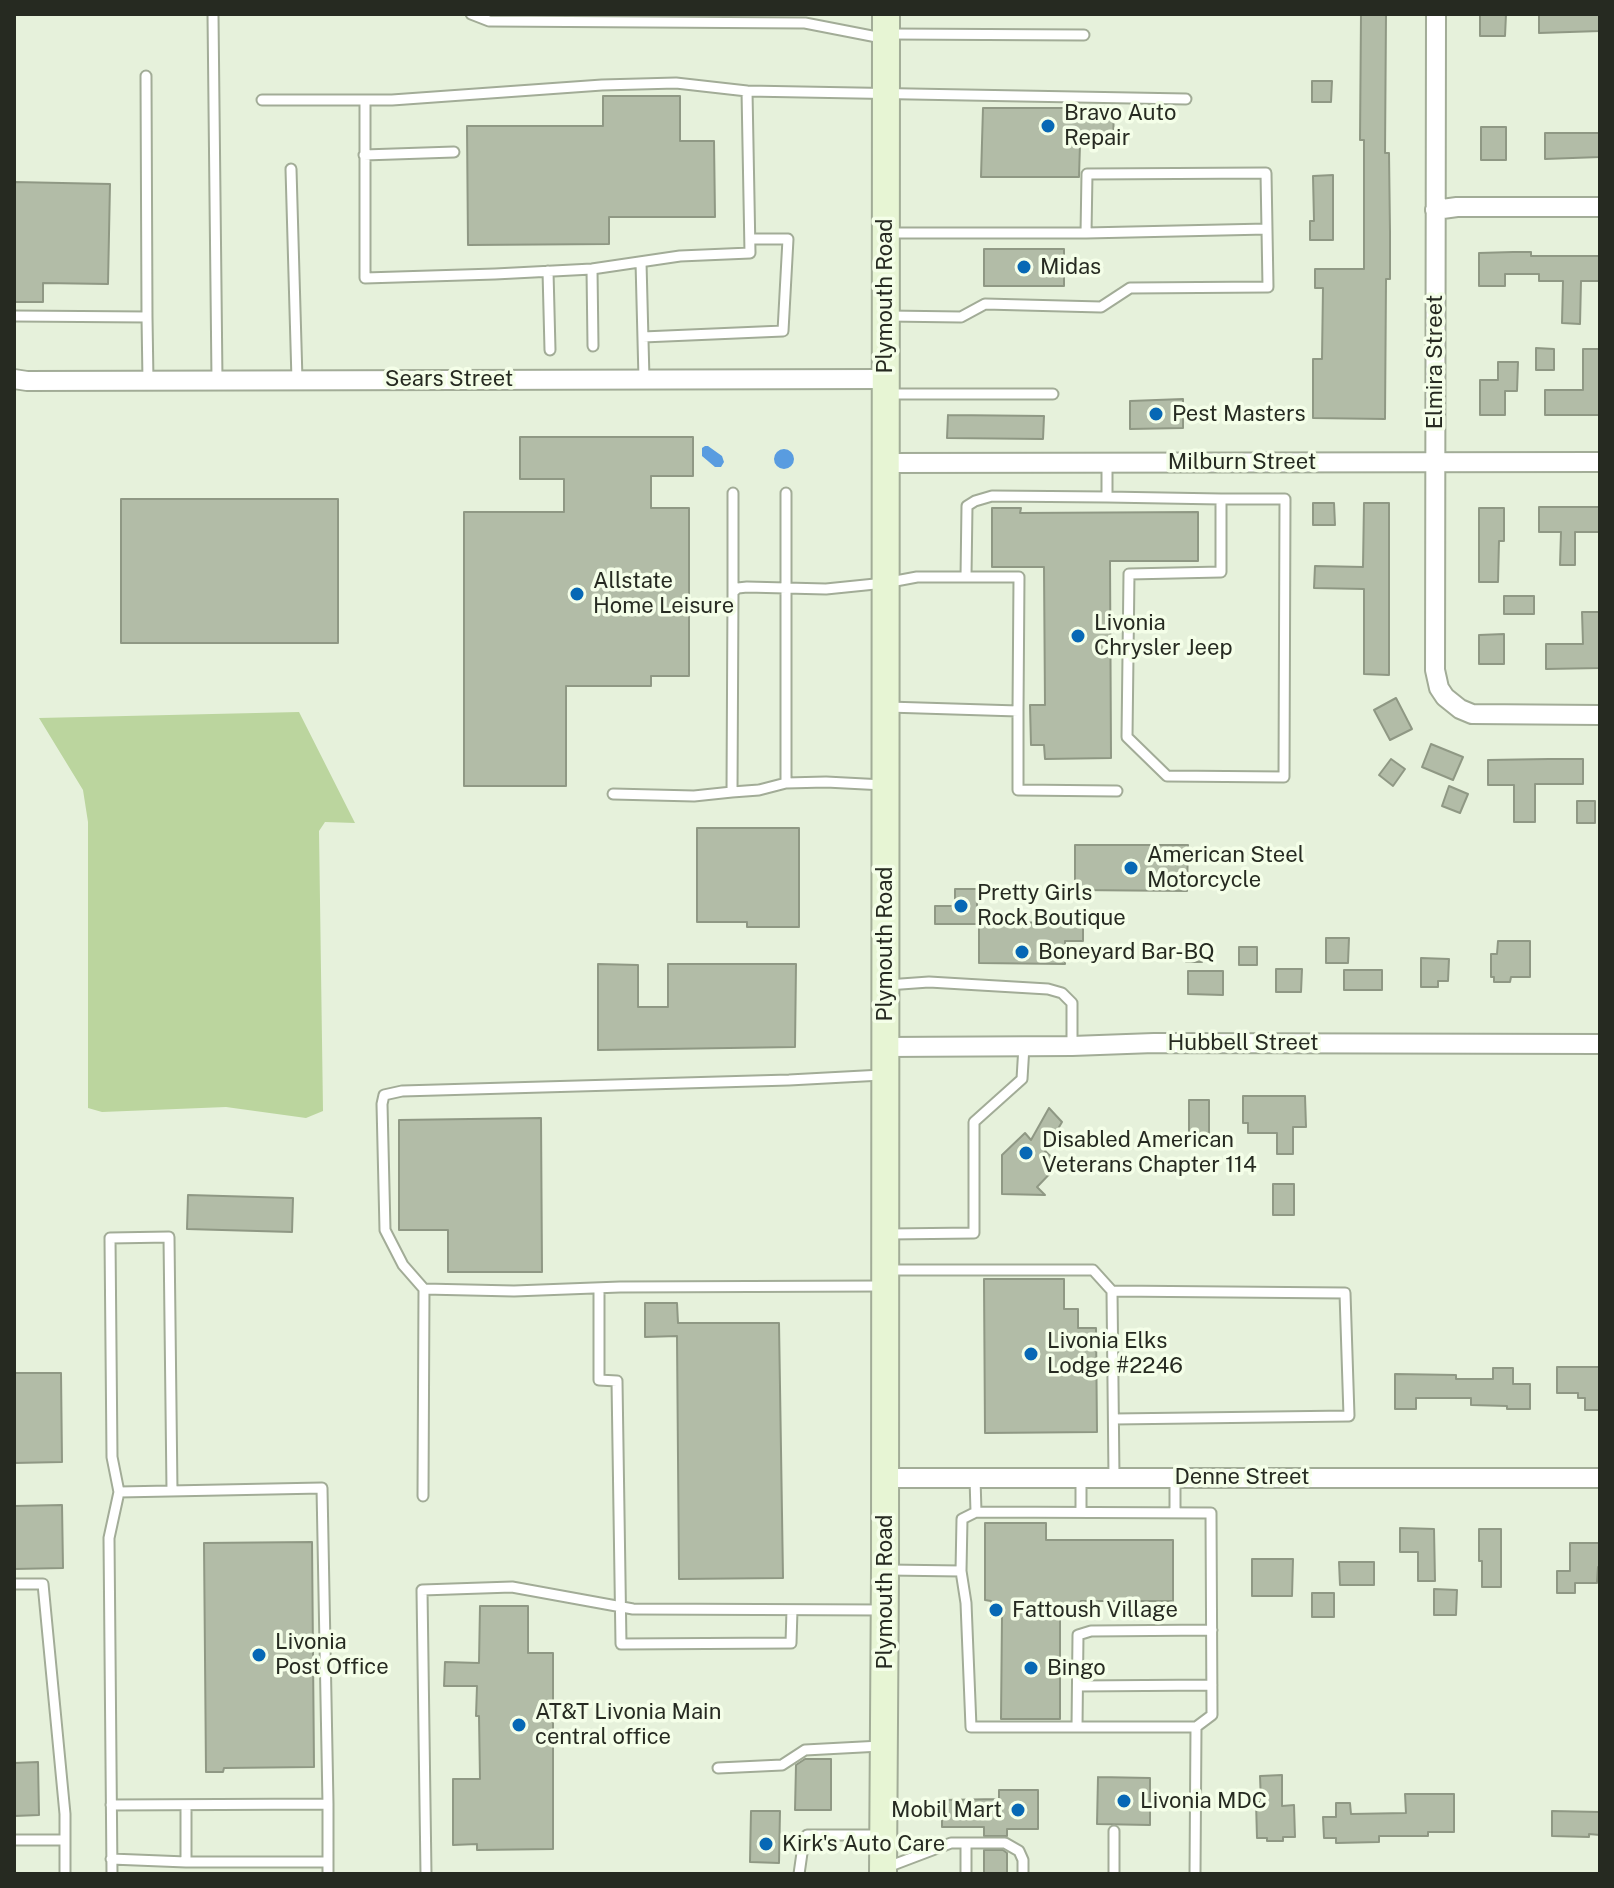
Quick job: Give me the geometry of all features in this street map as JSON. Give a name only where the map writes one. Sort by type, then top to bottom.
[{"type":"main road","name":"Plymouth Road","points":[[883,1871],[886,29]]},
{"type":"street","name":"Elmira Street","points":[[1436,14],[1435,670],[1439,688],[1453,704],[1472,714],[1600,715]]},
{"type":"street","points":[[1435,210],[1457,207],[1600,207]]},
{"type":"street","name":"Sears Street","points":[[14,379],[644,379],[884,386]]},
{"type":"street","name":"Milburn Street","points":[[885,463],[1600,462]]},
{"type":"street","name":"Hubbell Street","points":[[885,1047],[1154,1043],[1600,1044]]},
{"type":"street","name":"Denne Street","points":[[885,1478],[1600,1478]]},
{"type":"lane","points":[[213,14],[217,380]]},
{"type":"lane","points":[[471,14],[489,21],[653,18],[1084,35]]},
{"type":"lane","points":[[146,76],[148,381]]},
{"type":"lane","points":[[262,100],[392,100],[602,85],[676,83],[747,91],[1186,99]]},
{"type":"lane","points":[[365,100],[365,278],[592,269],[680,256],[750,253],[747,91]]},
{"type":"lane","points":[[364,155],[454,152]]},
{"type":"lane","points":[[291,169],[297,380]]},
{"type":"lane","points":[[885,316],[961,317],[985,304],[1101,307],[1130,288],[1268,287],[1266,173],[1087,174],[1086,233]]},
{"type":"lane","points":[[885,233],[1267,229]]},
{"type":"lane","points":[[643,337],[783,331],[788,239],[750,239]]},
{"type":"lane","points":[[641,262],[644,379]]},
{"type":"lane","points":[[592,269],[593,346]]},
{"type":"lane","points":[[548,271],[550,350]]},
{"type":"lane","points":[[14,316],[147,317]]},
{"type":"lane","points":[[884,386],[1053,394]]},
{"type":"lane","points":[[1107,463],[1107,497]]},
{"type":"lane","points":[[732,792],[733,493]]},
{"type":"lane","points":[[786,493],[786,783]]},
{"type":"lane","points":[[966,576],[967,506],[992,496],[1285,499],[1284,777],[1167,776],[1127,737],[1129,574],[1221,572],[1221,499]]},
{"type":"lane","points":[[733,592],[747,587],[826,589],[917,577],[1019,577],[1018,790],[1117,791]]},
{"type":"lane","points":[[885,707],[1018,711]]},
{"type":"lane","points":[[613,794],[694,796],[759,790],[786,783],[885,785]]},
{"type":"lane","points":[[885,985],[929,982],[1048,989],[1062,993],[1072,1003],[1072,1046]]},
{"type":"lane","points":[[885,1234],[974,1233],[974,1122],[1022,1079],[1024,1046]]},
{"type":"lane","points":[[423,1496],[424,1289],[403,1265],[385,1230],[384,1095],[402,1091],[885,1075]]},
{"type":"lane","points":[[112,1874],[109,1538],[119,1492],[112,1457],[110,1238],[169,1237],[172,1491]]},
{"type":"lane","points":[[424,1289],[514,1291],[1093,1270],[1112,1291],[1114,1477]]},
{"type":"lane","points":[[599,1288],[599,1380],[617,1381],[621,1644],[791,1643],[792,1610]]},
{"type":"lane","points":[[1112,1291],[1345,1293],[1349,1416],[1114,1419]]},
{"type":"lane","points":[[1081,1477],[1081,1512]]},
{"type":"lane","points":[[1175,1477],[1175,1513]]},
{"type":"lane","points":[[975,1478],[976,1512]]},
{"type":"lane","points":[[119,1492],[322,1488],[328,1874]]},
{"type":"lane","points":[[976,1512],[1175,1513],[1211,1513],[1212,1715],[1196,1727],[971,1727],[966,1603],[961,1571],[962,1519],[976,1512]]},
{"type":"lane","points":[[885,1570],[961,1571]]},
{"type":"lane","points":[[14,1584],[43,1584],[65,1814],[65,1874]]},
{"type":"lane","points":[[426,1874],[422,1590],[512,1587],[620,1608],[885,1610]]},
{"type":"lane","points":[[1077,1727],[1078,1635],[1091,1631],[1212,1630]]},
{"type":"lane","points":[[1078,1686],[1212,1685]]},
{"type":"lane","points":[[1195,1874],[1196,1727]]},
{"type":"lane","points":[[718,1768],[782,1765],[805,1750],[884,1746]]},
{"type":"lane","points":[[111,1805],[328,1804]]},
{"type":"lane","points":[[186,1805],[186,1862]]},
{"type":"lane","points":[[1114,1831],[1114,1874]]},
{"type":"lane","points":[[799,1874],[807,1835],[883,1835]]},
{"type":"lane","points":[[14,1840],[65,1840]]},
{"type":"lane","points":[[966,1843],[966,1874]]},
{"type":"lane","points":[[883,1871],[942,1846],[1005,1843],[1019,1851],[1023,1874]]},
{"type":"lane","points":[[111,1859],[328,1862]]},
{"type":"green space","points":[[299,712],[355,823],[325,822],[319,831],[323,1111],[306,1118],[226,1107],[102,1112],[88,1108],[88,822],[83,790],[39,718]]},
{"type":"water","points":[[705,446],[722,456],[724,462],[721,467],[715,467],[702,456]]},
{"type":"water","points":[[784,449],[791,452],[794,459],[791,466],[784,469],[777,466],[774,459],[777,452]]},
{"type":"building","points":[[1361,14],[1386,14],[1385,153],[1389,153],[1390,279],[1386,279],[1385,419],[1313,418],[1313,359],[1322,359],[1323,288],[1315,288],[1315,269],[1364,269],[1364,140],[1360,140]]},
{"type":"building","points":[[1480,14],[1506,14],[1505,36],[1480,36]]},
{"type":"building","points":[[1539,14],[1600,14],[1600,31],[1539,33]]},
{"type":"building","points":[[1312,81],[1332,81],[1331,102],[1312,102]]},
{"type":"building","points":[[603,96],[680,96],[680,141],[714,141],[715,217],[609,217],[609,244],[468,245],[467,126],[603,126]]},
{"type":"building","points":[[983,108],[1114,108],[1113,144],[1080,144],[1079,177],[981,177]]},
{"type":"building","points":[[1481,127],[1506,127],[1506,160],[1481,160]]},
{"type":"building","points":[[1545,133],[1600,133],[1600,157],[1545,159]]},
{"type":"building","points":[[1333,175],[1333,240],[1310,240],[1310,221],[1314,221],[1313,176]]},
{"type":"building","points":[[14,182],[110,184],[108,284],[43,283],[43,302],[14,302]]},
{"type":"building","name":"Midas","points":[[984,249],[1064,249],[1064,286],[984,286]]},
{"type":"building","points":[[1531,252],[1531,256],[1600,256],[1600,281],[1581,281],[1580,324],[1562,323],[1563,281],[1539,281],[1539,274],[1505,274],[1505,286],[1479,286],[1479,253]]},
{"type":"building","points":[[1536,348],[1554,349],[1554,370],[1536,370]]},
{"type":"building","points":[[1583,349],[1600,349],[1600,415],[1545,415],[1545,390],[1583,390]]},
{"type":"building","points":[[1498,362],[1518,362],[1517,391],[1505,391],[1505,415],[1480,415],[1480,380],[1498,380]]},
{"type":"building","name":"Pest Masters","points":[[1183,399],[1183,428],[1130,429],[1130,401]]},
{"type":"building","points":[[948,415],[1044,416],[1043,439],[947,438]]},
{"type":"building","name":"Allstate Home Leisure","points":[[520,437],[693,437],[693,476],[651,476],[651,508],[689,508],[689,676],[651,676],[651,686],[566,686],[566,786],[464,786],[464,512],[564,512],[564,479],[520,479]]},
{"type":"building","points":[[121,499],[338,499],[338,643],[121,643]]},
{"type":"building","points":[[1313,503],[1334,503],[1335,525],[1313,525]]},
{"type":"building","points":[[1364,503],[1389,503],[1389,675],[1364,674],[1364,589],[1314,588],[1315,566],[1363,567]]},
{"type":"building","points":[[1539,507],[1600,507],[1600,532],[1575,532],[1575,565],[1560,565],[1561,532],[1539,532]]},
{"type":"building","name":"Livonia Chrysler Jeep","points":[[992,508],[1021,508],[1020,513],[1198,512],[1198,561],[1110,561],[1111,758],[1045,759],[1044,745],[1031,745],[1030,705],[1045,705],[1044,567],[992,567]]},
{"type":"building","points":[[1479,508],[1504,508],[1504,541],[1499,541],[1498,582],[1479,582]]},
{"type":"building","points":[[1504,596],[1534,596],[1534,614],[1504,614]]},
{"type":"building","points":[[1582,612],[1600,612],[1600,668],[1546,669],[1546,644],[1583,644]]},
{"type":"building","points":[[1504,634],[1504,664],[1479,664],[1479,635]]},
{"type":"building","points":[[1396,698],[1412,729],[1390,740],[1374,710]]},
{"type":"building","points":[[1431,744],[1463,757],[1453,780],[1422,767]]},
{"type":"building","points":[[1391,759],[1405,769],[1393,786],[1379,775]]},
{"type":"building","points":[[1583,759],[1583,784],[1535,784],[1535,822],[1514,822],[1514,785],[1488,785],[1488,760]]},
{"type":"building","points":[[1449,786],[1468,794],[1460,813],[1442,806]]},
{"type":"building","points":[[1577,801],[1595,801],[1595,823],[1577,823]]},
{"type":"building","points":[[697,828],[799,828],[799,927],[747,927],[747,922],[697,922]]},
{"type":"building","name":"American Steel Motorcycle","points":[[1075,845],[1188,845],[1187,891],[1075,890]]},
{"type":"building","name":"Pretty Girls Rock Boutique","points":[[955,889],[977,889],[977,924],[935,924],[935,906],[955,906]]},
{"type":"building","name":"Boneyard Bar-BQ","points":[[979,922],[1083,923],[1083,941],[1065,941],[1065,964],[979,963]]},
{"type":"building","points":[[1326,938],[1349,938],[1348,963],[1326,963]]},
{"type":"building","points":[[1498,941],[1530,941],[1530,977],[1511,977],[1510,982],[1494,982],[1494,977],[1491,977],[1491,954],[1497,954]]},
{"type":"building","points":[[1186,946],[1202,946],[1202,962],[1186,962]]},
{"type":"building","points":[[1239,947],[1257,947],[1257,965],[1239,965]]},
{"type":"building","points":[[1421,958],[1449,959],[1448,981],[1438,981],[1438,987],[1421,987]]},
{"type":"building","points":[[598,964],[638,965],[638,1007],[668,1007],[668,964],[796,964],[795,1047],[598,1050]]},
{"type":"building","points":[[1276,969],[1302,969],[1301,992],[1276,992]]},
{"type":"building","points":[[1344,970],[1382,970],[1382,990],[1344,990]]},
{"type":"building","points":[[1188,971],[1223,971],[1223,995],[1188,994]]},
{"type":"building","points":[[1243,1096],[1305,1096],[1306,1127],[1293,1127],[1293,1154],[1277,1154],[1277,1133],[1248,1133],[1248,1123],[1243,1123]]},
{"type":"building","points":[[1189,1100],[1209,1100],[1209,1133],[1189,1133]]},
{"type":"building","name":"Disabled American Veterans Chapter 114","points":[[1049,1108],[1062,1122],[1045,1151],[1059,1164],[1037,1187],[1045,1195],[1002,1194],[1002,1155],[1025,1133],[1031,1140]]},
{"type":"building","points":[[541,1118],[542,1272],[448,1272],[448,1230],[399,1230],[399,1120]]},
{"type":"building","points":[[1273,1184],[1294,1184],[1294,1215],[1273,1215]]},
{"type":"building","points":[[188,1195],[293,1198],[292,1232],[187,1229]]},
{"type":"building","name":"Livonia Elks Lodge #2246","points":[[984,1279],[1064,1279],[1064,1309],[1078,1309],[1078,1328],[1096,1328],[1097,1432],[985,1433]]},
{"type":"building","points":[[645,1303],[677,1303],[678,1323],[779,1323],[783,1578],[679,1579],[677,1336],[645,1337]]},
{"type":"building","points":[[1557,1367],[1600,1367],[1600,1410],[1585,1410],[1585,1398],[1578,1398],[1578,1393],[1557,1393]]},
{"type":"building","points":[[1493,1368],[1513,1368],[1513,1384],[1530,1384],[1530,1409],[1471,1405],[1471,1398],[1416,1398],[1416,1409],[1395,1409],[1395,1374],[1493,1379]]},
{"type":"building","points":[[14,1373],[61,1373],[62,1462],[14,1463]]},
{"type":"building","points":[[62,1505],[63,1568],[14,1569],[14,1506]]},
{"type":"building","name":"Bingo","points":[[985,1523],[1046,1523],[1046,1540],[1173,1540],[1173,1601],[1081,1601],[1081,1611],[1060,1611],[1060,1719],[1001,1719],[1002,1617],[991,1617],[991,1601],[985,1600]]},
{"type":"building","points":[[1400,1528],[1434,1529],[1435,1581],[1418,1581],[1418,1552],[1400,1552]]},
{"type":"building","points":[[1479,1529],[1501,1529],[1501,1587],[1482,1587]]},
{"type":"building","name":"Livonia Post Office","points":[[312,1542],[314,1767],[224,1768],[223,1772],[206,1772],[204,1543]]},
{"type":"building","points":[[1570,1543],[1600,1543],[1597,1583],[1575,1583],[1575,1593],[1557,1593],[1557,1571],[1570,1571]]},
{"type":"building","points":[[1252,1559],[1293,1559],[1292,1596],[1252,1596]]},
{"type":"building","points":[[1339,1562],[1374,1562],[1374,1585],[1340,1585]]},
{"type":"building","points":[[1434,1589],[1457,1590],[1456,1615],[1434,1615]]},
{"type":"building","points":[[1312,1593],[1334,1593],[1334,1617],[1312,1617]]},
{"type":"building","name":"AT&T Livonia Main central office","points":[[480,1606],[528,1606],[528,1653],[553,1653],[553,1849],[477,1850],[477,1844],[453,1845],[453,1779],[480,1779],[479,1716],[476,1716],[477,1686],[444,1686],[445,1662],[479,1663]]},
{"type":"building","points":[[805,1759],[831,1759],[831,1810],[795,1810],[796,1765]]},
{"type":"building","points":[[38,1762],[39,1815],[14,1816],[14,1763]]},
{"type":"building","points":[[1282,1775],[1282,1806],[1294,1805],[1295,1837],[1283,1837],[1283,1841],[1257,1838],[1256,1802],[1261,1802],[1260,1776]]},
{"type":"building","name":"Livonia MDC","points":[[1098,1777],[1150,1778],[1150,1825],[1097,1824]]},
{"type":"building","points":[[999,1790],[1038,1790],[1038,1829],[1007,1829],[1007,1836],[984,1836],[984,1827],[942,1827],[942,1800],[999,1799]]},
{"type":"building","points":[[1405,1794],[1454,1794],[1454,1832],[1428,1832],[1428,1836],[1379,1836],[1379,1842],[1336,1843],[1336,1838],[1324,1838],[1323,1817],[1336,1817],[1336,1803],[1350,1803],[1351,1814],[1406,1813]]},
{"type":"building","points":[[751,1811],[780,1811],[779,1863],[750,1862]]},
{"type":"building","points":[[1552,1811],[1600,1812],[1600,1835],[1552,1836]]},
{"type":"building","points":[[984,1850],[1003,1850],[1007,1853],[1007,1874],[984,1874]]},
{"type":"place","name":"Bravo Auto Repair","points":[[1048,126]]},
{"type":"place","name":"Midas","points":[[1024,267]]},
{"type":"place","name":"Pest Masters","points":[[1156,414]]},
{"type":"place","name":"Allstate Home Leisure","points":[[577,594]]},
{"type":"place","name":"Livonia Chrysler Jeep","points":[[1078,636]]},
{"type":"place","name":"American Steel Motorcycle","points":[[1131,868]]},
{"type":"place","name":"Pretty Girls Rock Boutique","points":[[961,906]]},
{"type":"place","name":"Boneyard Bar-BQ","points":[[1022,952]]},
{"type":"place","name":"Disabled American Veterans Chapter 114","points":[[1026,1153]]},
{"type":"place","name":"Livonia Elks Lodge #2246","points":[[1031,1354]]},
{"type":"place","name":"Fattoush Village","points":[[996,1610]]},
{"type":"place","name":"Livonia Post Office","points":[[259,1655]]},
{"type":"place","name":"Bingo","points":[[1031,1668]]},
{"type":"place","name":"AT&T Livonia Main central office","points":[[519,1725]]},
{"type":"place","name":"Livonia MDC","points":[[1124,1801]]},
{"type":"place","name":"Mobil Mart","points":[[1018,1810]]},
{"type":"place","name":"Kirk's Auto Care","points":[[766,1844]]}]
